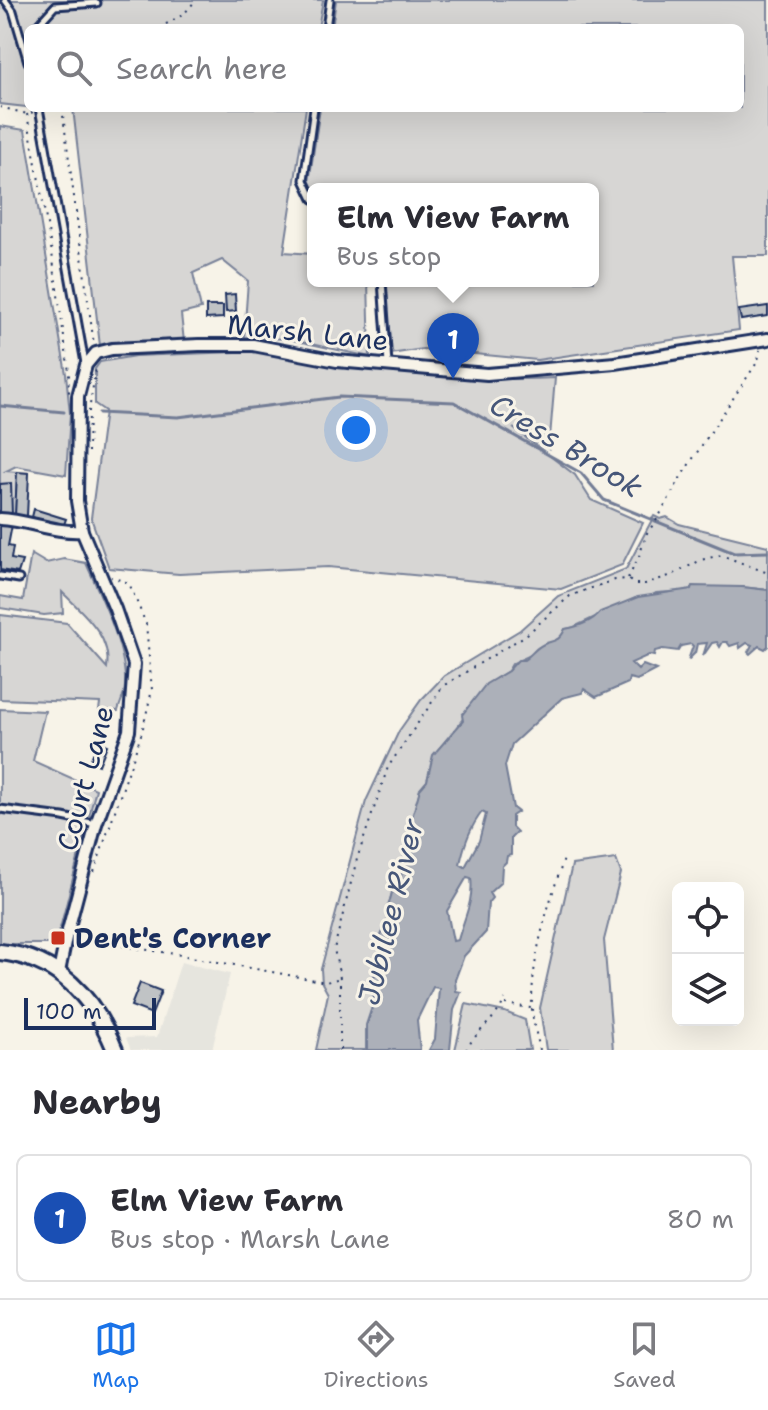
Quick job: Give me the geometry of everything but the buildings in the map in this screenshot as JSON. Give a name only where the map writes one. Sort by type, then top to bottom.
[{"type":"main road","points":[[0,952],[36,960],[59,972],[80,990],[102,1022],[115,1050]]},
{"type":"street","name":"Marsh Lane","points":[[96,353],[112,349],[253,345],[337,361],[487,374],[615,363],[765,339]]},
{"type":"street","points":[[86,365],[96,353]]},
{"type":"street","name":"Court Lane","points":[[59,972],[96,824],[129,731],[134,664],[82,531],[77,501],[78,396],[86,365]]},
{"type":"street","points":[[0,519],[31,522],[63,532],[82,531]]},
{"type":"lane","points":[[7,0],[24,48]]},
{"type":"lane","points":[[327,24],[330,0]]},
{"type":"lane","points":[[38,24],[55,6],[97,3]]},
{"type":"lane","points":[[40,112],[86,365]]},
{"type":"lane","points":[[307,186],[304,180],[313,112]]},
{"type":"lane","points":[[382,287],[388,365]]},
{"type":"lane","points":[[0,576],[19,579]]},
{"type":"lane","points":[[0,809],[96,824]]},
{"type":"path","points":[[166,24],[184,14],[196,0]]},
{"type":"path","points":[[0,107],[27,114],[32,112]]},
{"type":"path","points":[[63,112],[96,353],[97,374],[89,411],[88,455]]},
{"type":"path","points":[[27,114],[52,253],[69,372],[69,403]]},
{"type":"path","points":[[627,579],[647,533],[758,361],[765,339]]},
{"type":"path","points":[[340,1050],[340,978],[334,957],[338,924],[388,767],[443,686],[526,635],[570,596],[615,580],[627,579],[635,584],[645,584],[701,560],[721,555],[768,573]]},
{"type":"path","points":[[90,884],[142,732],[152,690],[146,624],[129,583],[109,577]]},
{"type":"path","points":[[540,1050],[532,1008],[547,908],[565,856]]},
{"type":"path","points":[[66,938],[175,954],[326,982],[340,978]]},
{"type":"path","points":[[466,1050],[505,1001],[532,1008]]},
{"type":"shaded area","points":[[0,0],[323,0],[319,24],[24,24],[24,107],[0,104]]},
{"type":"shaded area","points":[[336,0],[768,0],[768,256],[732,256],[739,330],[537,360],[423,349],[390,354],[383,287],[599,287],[599,183],[309,183],[319,112],[744,112],[744,24],[333,24]]},
{"type":"shaded area","points":[[73,112],[305,112],[284,252],[307,254],[307,287],[368,287],[370,357],[288,339],[244,337],[248,281],[222,260],[193,273],[201,309],[181,314],[184,342],[100,346]]},
{"type":"shaded area","points":[[0,126],[25,130],[70,414],[66,475],[16,466],[6,471],[17,472],[15,516],[0,516]]},
{"type":"shaded area","points":[[261,351],[444,376],[555,378],[549,449],[513,428],[575,475],[591,500],[643,523],[622,565],[561,589],[328,567],[179,574],[109,568],[91,518],[105,411],[95,404],[95,369],[100,362],[135,356]]},
{"type":"shaded area","points":[[654,516],[768,546],[768,590],[742,587],[638,597],[565,629],[558,639],[512,664],[508,671],[495,679],[434,755],[427,781],[420,790],[401,877],[395,882],[388,907],[389,917],[382,929],[384,948],[379,973],[374,975],[372,984],[374,1001],[366,1025],[366,1050],[316,1050],[328,994],[322,983],[321,969],[366,801],[399,731],[421,700],[444,676],[520,630],[558,596],[626,569]]},
{"type":"shaded area","points":[[31,554],[46,563],[64,559],[86,563],[112,623],[122,656],[125,686],[118,711],[99,710],[100,703],[0,699],[0,615],[67,623],[107,668],[105,646],[100,635],[62,592],[63,613],[44,615],[0,608],[0,596],[23,600]]},
{"type":"shaded area","points":[[0,709],[45,711],[33,761],[96,789],[56,944],[0,944]]},
{"type":"shaded area","points":[[616,859],[621,873],[604,940],[613,1050],[546,1050],[540,1008],[572,865]]},
{"type":"shaded area","points":[[181,962],[230,974],[212,1050],[131,1050],[126,1038],[157,1037]]},
{"type":"shaded area","points":[[466,1004],[505,1012],[525,1020],[530,1050],[455,1050]]},
{"type":"water","name":"Jubilee River","points":[[692,586],[768,590],[768,646],[765,649],[759,646],[750,654],[752,645],[747,643],[740,648],[739,643],[730,646],[723,642],[720,647],[717,642],[712,643],[703,656],[707,643],[697,644],[695,653],[688,660],[691,644],[681,646],[678,651],[655,651],[654,656],[649,655],[631,663],[638,670],[643,665],[656,670],[637,680],[629,678],[628,683],[596,697],[584,689],[582,693],[562,698],[512,744],[505,766],[513,808],[518,812],[512,816],[512,827],[517,832],[511,838],[511,855],[507,856],[502,866],[501,882],[489,893],[492,898],[488,903],[486,932],[464,956],[455,980],[456,991],[461,992],[454,1010],[450,1050],[429,1050],[435,1039],[439,988],[433,987],[417,1020],[420,1050],[367,1050],[367,1025],[374,1001],[374,975],[379,973],[384,948],[380,938],[389,917],[388,907],[395,882],[401,876],[420,789],[427,781],[433,755],[463,721],[462,715],[486,684],[542,645],[557,640],[565,629],[584,624],[600,612],[638,597],[691,589]],"holes":[[[482,812],[486,814],[479,841],[465,867],[460,864],[463,850]],[[467,877],[471,878],[472,886],[470,902],[458,940],[453,941],[447,911]]]},
{"type":"waterway","name":"Cress Brook","points":[[99,413],[178,417],[339,397],[454,402],[581,473],[604,500],[734,553],[768,552]]},
{"type":"waterway","name":"Cress Brook","points":[[0,406],[64,412]]},
{"type":"place","name":"Elm View Farm","points":[[453,379]]},
{"type":"place","name":"Dent's Corner","points":[[58,938]]}]
